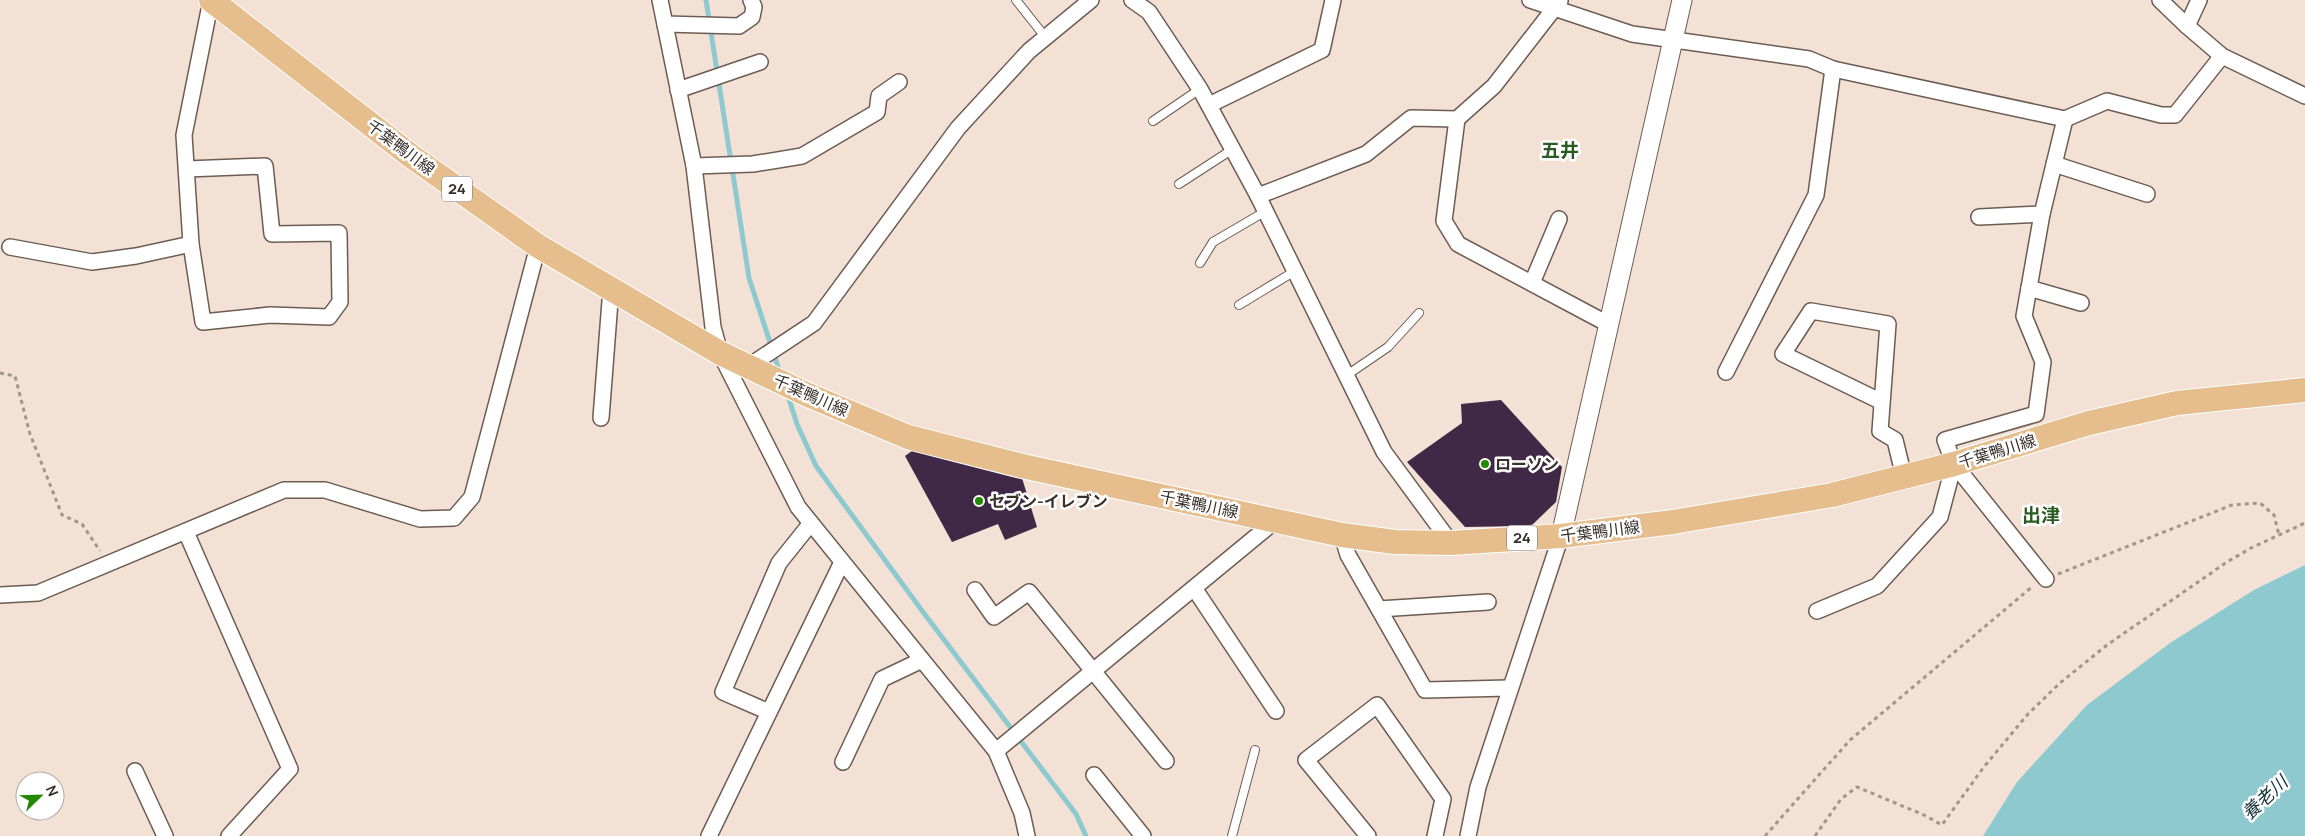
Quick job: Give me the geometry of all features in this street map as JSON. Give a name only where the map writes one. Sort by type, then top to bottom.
[{"type":"main road","name":"千葉鴨川線","points":[[211,0],[411,156],[538,246],[720,353],[808,395],[908,437],[1022,466],[1342,534],[1395,542],[1451,543],[1561,536],[1673,522],[1832,494],[1954,464],[2090,423],[2177,404],[2305,390]]},
{"type":"street","points":[[186,169],[265,166],[272,234],[339,233],[340,302],[329,317],[270,315],[203,322],[191,244],[186,169],[184,135],[211,0]]},
{"type":"street","points":[[660,0],[694,166],[713,327],[720,353],[798,507],[996,751],[1022,813],[1027,836]]},
{"type":"street","points":[[664,24],[738,26],[752,18],[754,7],[751,0]]},
{"type":"street","points":[[749,366],[814,323],[958,128],[1029,51],[1091,0]]},
{"type":"street","points":[[1132,0],[1148,12],[1209,104],[1296,271],[1384,452],[1451,543]]},
{"type":"street","points":[[1209,104],[1322,50],[1333,0]]},
{"type":"street","points":[[1530,0],[1558,4],[1632,34],[1809,59],[1833,70],[2065,118],[2107,101],[2161,115],[2175,115],[2222,56]]},
{"type":"street","points":[[1468,836],[1478,786],[1561,536],[1682,0]]},
{"type":"street","points":[[2160,0],[2186,26],[2222,56],[2305,96]]},
{"type":"street","points":[[2186,26],[2200,0]]},
{"type":"street","points":[[1558,4],[1494,86],[1457,119],[1444,221],[1458,244],[1463,248],[1608,324]]},
{"type":"street","points":[[678,90],[760,62]]},
{"type":"street","points":[[1726,372],[1816,195],[1833,70]]},
{"type":"street","points":[[694,166],[753,164],[802,156],[877,112],[879,96],[899,82]]},
{"type":"street","points":[[1258,196],[1366,154],[1411,118],[1457,119]]},
{"type":"street","points":[[2046,579],[1954,464],[1945,440],[2036,414],[2043,362],[2024,316],[2042,214],[2065,118]]},
{"type":"street","points":[[2054,164],[2147,194]]},
{"type":"street","points":[[1979,217],[2042,214]]},
{"type":"street","points":[[1532,283],[1559,219]]},
{"type":"street","points":[[10,247],[92,262],[136,256],[191,244]]},
{"type":"street","points":[[1,593],[38,593],[284,490],[325,490],[420,519],[454,518],[472,498],[538,246]]},
{"type":"street","points":[[601,418],[611,288]]},
{"type":"street","points":[[2029,288],[2081,303]]},
{"type":"street","points":[[1882,402],[1782,354],[1811,311],[1888,324],[1880,431],[1895,440],[1904,477]]},
{"type":"street","points":[[1817,611],[1877,586],[1940,517],[1954,464]]},
{"type":"street","points":[[996,751],[1275,521]]},
{"type":"street","points":[[769,712],[723,692],[779,563],[811,523]]},
{"type":"street","points":[[186,532],[290,769],[230,836]]},
{"type":"street","points":[[1342,534],[1348,555],[1425,690],[1509,688]]},
{"type":"street","points":[[709,836],[842,562]]},
{"type":"street","points":[[1194,588],[1276,710]]},
{"type":"street","points":[[976,590],[994,617],[1029,592],[1166,761]]},
{"type":"street","points":[[1379,609],[1488,602]]},
{"type":"street","points":[[843,762],[882,680],[922,660]]},
{"type":"street","points":[[1368,836],[1306,760],[1377,705],[1443,799],[1435,836]]},
{"type":"street","points":[[134,771],[165,836]]},
{"type":"street","points":[[1094,775],[1143,836]]},
{"type":"lane","points":[[1016,0],[1046,38]]},
{"type":"lane","points":[[1153,121],[1200,89]]},
{"type":"lane","points":[[1179,184],[1233,149]]},
{"type":"lane","points":[[1200,263],[1213,242],[1266,212]]},
{"type":"lane","points":[[1239,305],[1296,271]]},
{"type":"lane","points":[[1347,375],[1388,347],[1419,313]]},
{"type":"lane","points":[[1232,836],[1255,750]]},
{"type":"path","points":[[0,373],[16,376],[30,434],[62,514],[82,524],[109,564]]},
{"type":"path","points":[[1765,836],[1850,740],[2036,583],[2232,505],[2260,503],[2274,515],[2279,535]]},
{"type":"path","points":[[1815,836],[1841,799],[1858,787],[1924,815],[1942,825],[1983,768],[2028,714],[2060,683],[2107,645],[2227,562],[2305,523]]},
{"type":"water","name":"養老川","points":[[2305,565],[2305,836],[1983,836],[2017,782],[2087,705],[2170,643],[2254,590]]},
{"type":"building","name":"ローソン","points":[[1501,400],[1562,467],[1556,502],[1531,526],[1465,527],[1407,462],[1462,423],[1461,404]]},
{"type":"building","name":"セブン-イレブン","points":[[916,448],[1022,478],[1037,527],[1005,540],[998,524],[952,542],[905,456]]},
{"type":"waterway","points":[[706,0],[749,278],[780,373]]},
{"type":"waterway","points":[[787,393],[797,424],[816,466],[923,612],[1076,814],[1086,836]]},
{"type":"place","name":"ローソン","points":[[1485,464]]},
{"type":"place","name":"セブン-イレブン","points":[[979,501]]},
{"type":"district","name":"五井","points":[[1560,150]]},
{"type":"district","name":"出津","points":[[2041,515]]}]
